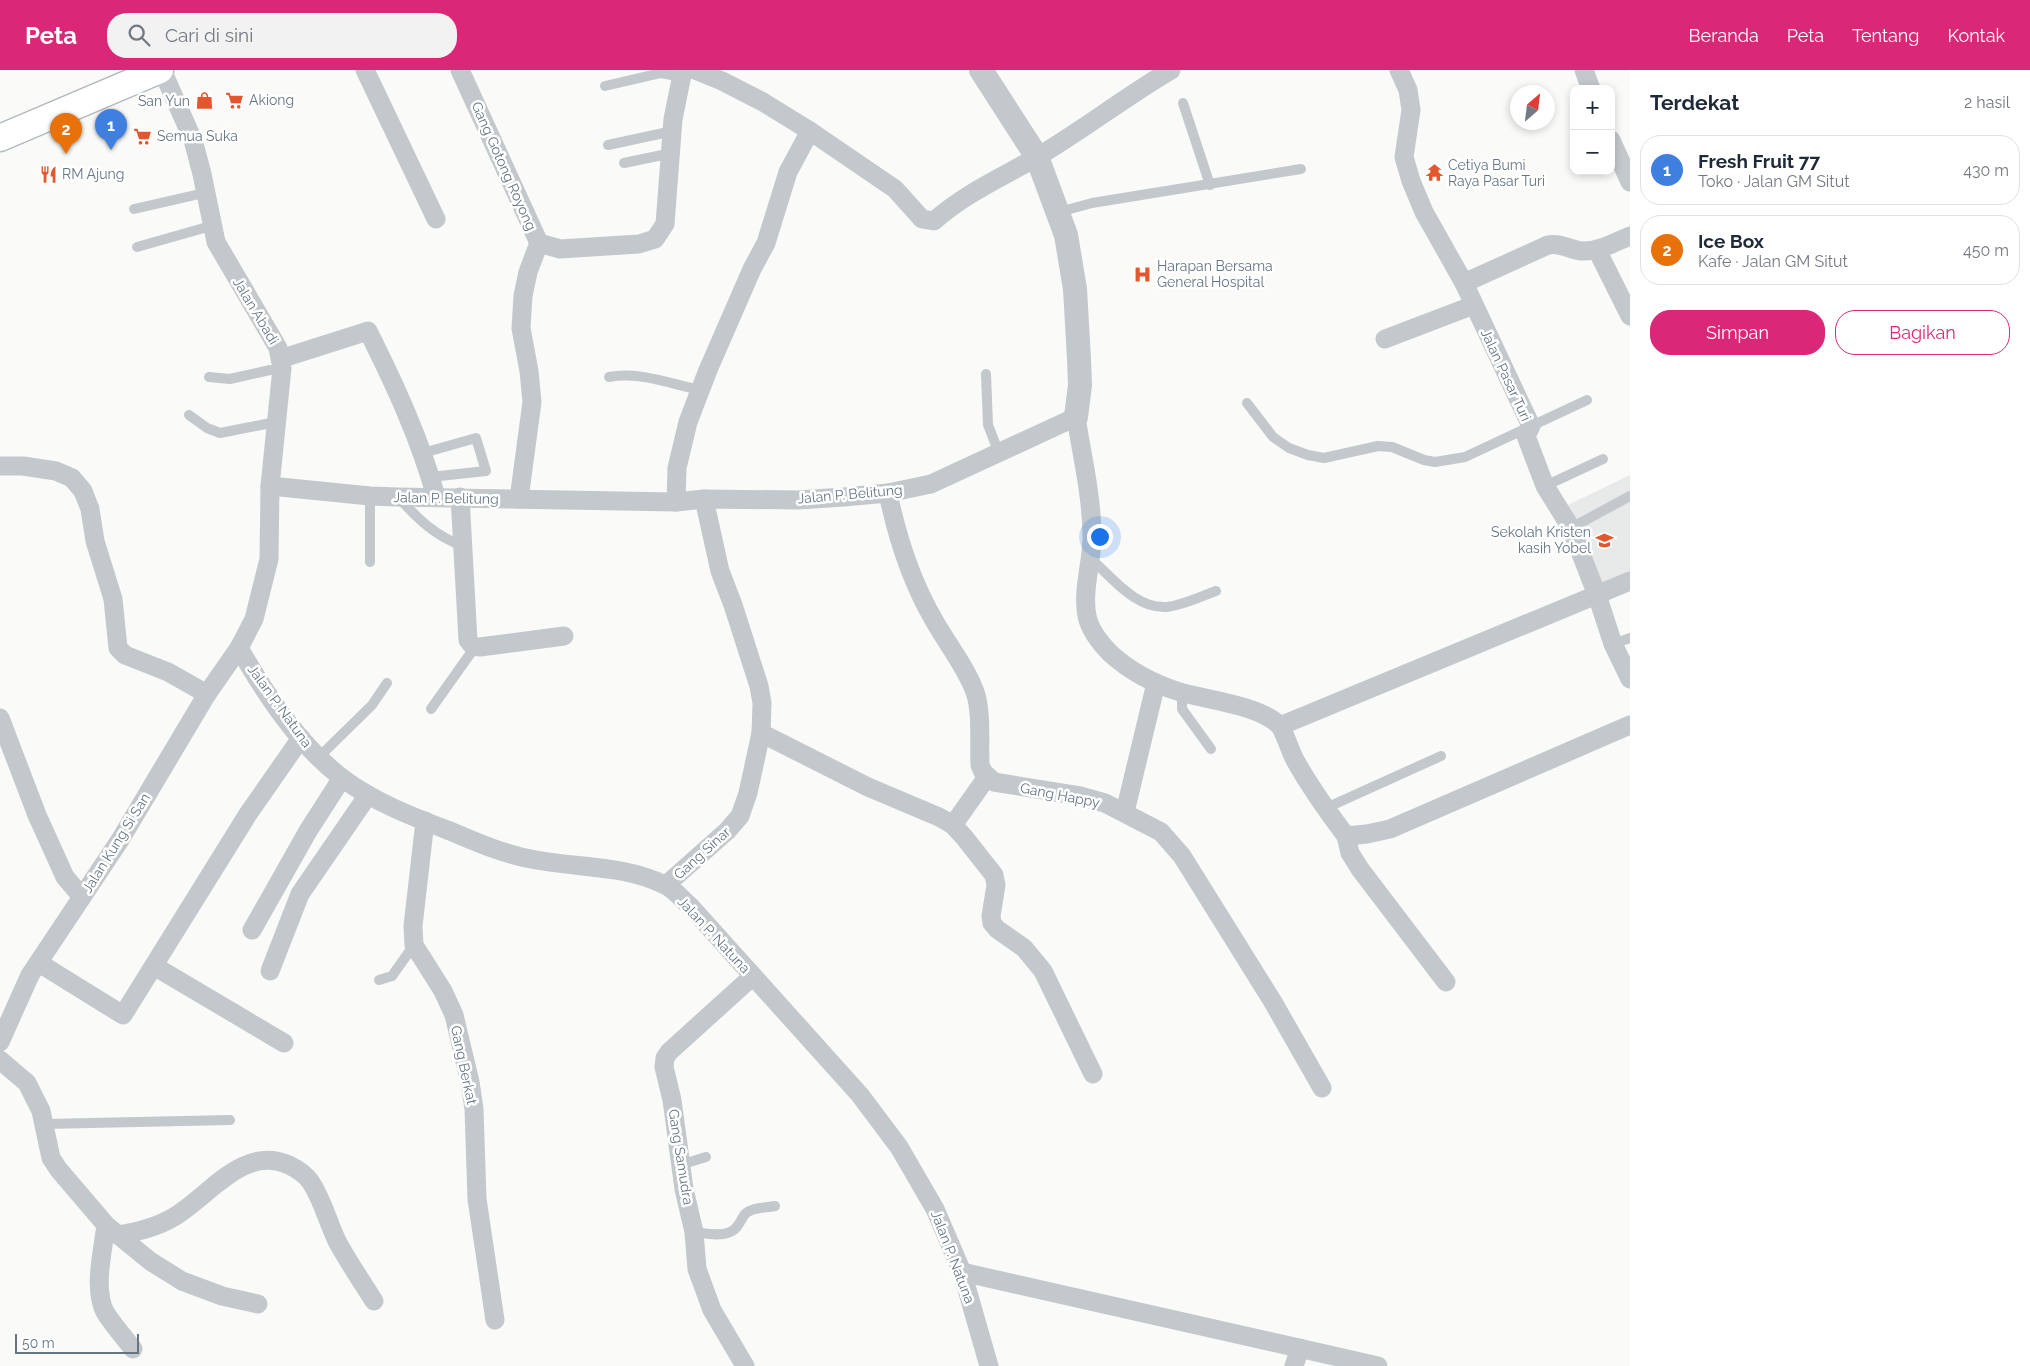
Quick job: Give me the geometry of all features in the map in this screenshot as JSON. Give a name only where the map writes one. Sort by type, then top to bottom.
[{"type":"main road","points":[[0,138],[161,70]]},
{"type":"street","name":"Jalan Abadi","points":[[161,70],[193,140],[216,242],[278,348],[276,422],[270,486],[269,560],[254,619],[239,648]]},
{"type":"street","points":[[365,70],[436,219]]},
{"type":"street","name":"Gang Gotong Royong","points":[[460,70],[539,243],[560,250],[639,244],[654,239],[665,224],[672,153],[672,131],[677,97],[687,72]]},
{"type":"street","points":[[981,70],[1037,157],[1066,235],[1075,289],[1079,359],[1080,384],[1076,417],[1088,493],[1092,536],[1087,583],[1087,616],[1092,631],[1105,648],[1124,665],[1143,678],[1182,692],[1246,708],[1263,715],[1280,726],[1296,762],[1346,836],[1350,852],[1360,869],[1446,982]]},
{"type":"street","points":[[687,72],[722,81],[763,102],[896,189],[922,219],[934,221],[948,208],[995,179],[1037,157],[1171,70]]},
{"type":"street","name":"Jalan Pasar Turi","points":[[1399,70],[1408,90],[1411,110],[1404,157],[1411,181],[1424,212],[1464,283],[1531,426],[1526,436],[1545,486],[1571,528],[1597,595],[1622,641],[1630,679]]},
{"type":"street","points":[[1584,70],[1590,85]]},
{"type":"street","points":[[676,494],[677,468],[682,444],[700,390],[752,269],[766,244],[788,172],[810,132]]},
{"type":"street","points":[[1615,149],[1630,182]]},
{"type":"street","points":[[1464,283],[1548,245],[1562,245],[1582,251],[1597,250],[1630,236]]},
{"type":"street","points":[[520,499],[532,402],[529,371],[521,328],[522,296],[539,243]]},
{"type":"street","points":[[1597,250],[1630,316]]},
{"type":"street","points":[[1385,338],[1474,305]]},
{"type":"street","points":[[278,367],[368,331],[397,389],[423,454],[434,489]]},
{"type":"street","name":"Jalan P. Belitung","points":[[270,486],[398,497],[434,489],[460,497],[520,499],[676,494],[704,499],[798,500],[888,493],[931,484],[1076,417]]},
{"type":"street","points":[[0,466],[46,469],[65,473],[72,478],[83,491],[90,509],[95,541],[114,599],[118,648],[125,655],[175,675],[207,694]]},
{"type":"street","points":[[888,493],[896,530],[918,586],[934,620],[968,676],[976,693],[980,765],[987,777],[953,825]]},
{"type":"street","points":[[460,497],[468,640],[475,647],[564,636]]},
{"type":"street","name":"Gang Sinar","points":[[666,885],[727,832],[740,816],[748,793],[760,733],[762,703],[759,686],[720,571],[704,499]]},
{"type":"street","points":[[1280,726],[1630,581]]},
{"type":"street","name":"Jalan Kung Si San","points":[[0,1042],[4,1019],[120,840],[207,694],[239,648]]},
{"type":"street","name":"Jalan P. Natuna","points":[[239,648],[251,669],[301,738],[342,778],[368,795],[425,821],[512,856],[537,861],[602,867],[666,885],[690,907],[860,1095],[899,1147],[935,1209],[962,1272],[989,1366]]},
{"type":"street","points":[[1125,812],[1156,683]]},
{"type":"street","points":[[0,718],[37,815],[59,864],[69,883],[82,897]]},
{"type":"street","points":[[1346,836],[1367,834],[1390,828],[1630,725]]},
{"type":"street","points":[[760,733],[868,787],[939,817],[953,825],[994,875],[996,885],[991,916],[992,923],[997,929],[1024,948],[1042,971],[1093,1074]]},
{"type":"street","points":[[39,963],[123,1015],[248,814],[301,738]]},
{"type":"street","name":"Gang Happy","points":[[987,777],[994,782],[1080,796],[1104,803],[1125,812],[1161,832],[1182,856],[1273,1002],[1322,1088]]},
{"type":"street","points":[[252,930],[308,830],[342,778]]},
{"type":"street","points":[[270,971],[303,888],[368,795]]},
{"type":"street","points":[[414,945],[413,926],[425,821]]},
{"type":"street","name":"Gang Berkat","points":[[414,945],[443,991],[454,1015],[470,1082],[474,1109],[477,1198],[495,1320]]},
{"type":"street","points":[[154,966],[284,1043]]},
{"type":"street","name":"Gang Samudra","points":[[744,1366],[706,1298],[697,1270],[694,1232],[680,1165],[672,1100],[664,1068],[665,1058],[753,976]]},
{"type":"street","points":[[0,1060],[27,1082],[35,1097],[45,1124],[51,1158],[59,1170],[112,1230],[150,1261],[182,1281],[222,1296],[258,1304]]},
{"type":"street","points":[[112,1230],[157,1226],[174,1218],[224,1179],[257,1161],[270,1160],[284,1163],[297,1169],[309,1179],[316,1190],[338,1243],[374,1301]]},
{"type":"street","points":[[112,1230],[99,1289],[101,1302],[133,1349]]},
{"type":"street","points":[[962,1272],[1297,1357],[1378,1366]]},
{"type":"lane","points":[[605,86],[661,73],[687,72]]},
{"type":"lane","points":[[1183,103],[1210,185]]},
{"type":"lane","points":[[608,145],[672,131]]},
{"type":"lane","points":[[624,163],[672,153]]},
{"type":"lane","points":[[1058,212],[1092,203],[1301,169]]},
{"type":"lane","points":[[134,209],[204,193]]},
{"type":"lane","points":[[136,247],[211,226]]},
{"type":"lane","points":[[209,377],[230,379],[278,367]]},
{"type":"lane","points":[[986,374],[988,425],[999,453]]},
{"type":"lane","points":[[609,377],[620,375],[636,376],[700,390]]},
{"type":"lane","points":[[1247,403],[1273,437],[1289,448],[1308,455],[1324,458],[1378,446],[1392,447],[1424,460],[1435,462],[1465,457],[1587,400]]},
{"type":"lane","points":[[189,415],[207,428],[220,433],[276,422]]},
{"type":"lane","points":[[423,454],[476,438],[486,471],[434,489]]},
{"type":"lane","points":[[1545,486],[1603,459]]},
{"type":"lane","points":[[370,496],[370,562]]},
{"type":"lane","points":[[1571,528],[1630,496]]},
{"type":"lane","points":[[398,497],[415,516],[435,533],[463,546]]},
{"type":"lane","points":[[1090,558],[1124,589],[1150,605],[1168,607],[1216,591]]},
{"type":"lane","points":[[431,709],[475,647]]},
{"type":"lane","points":[[319,757],[372,704],[387,683]]},
{"type":"lane","points":[[1182,692],[1182,709],[1211,749]]},
{"type":"lane","points":[[1326,808],[1441,756]]},
{"type":"lane","points":[[379,980],[392,976],[414,945]]},
{"type":"lane","points":[[45,1124],[230,1120]]},
{"type":"lane","points":[[680,1165],[706,1156]]},
{"type":"lane","points":[[694,1232],[729,1233],[738,1226],[746,1213],[751,1210],[776,1206]]},
{"type":"shaded area","name":"Sekolah Kristen kasih Yobel","points":[[1630,475],[1630,576],[1599,590],[1568,505]]},
{"type":"place","name":"Akiong","points":[[235,100]]},
{"type":"place","name":"San Yun","points":[[204,101]]},
{"type":"place","name":"Semua Suka","points":[[143,136]]},
{"type":"place","name":"Fresh Fruit 77","points":[[111,150]]},
{"type":"place","name":"Ice Box","points":[[66,154]]},
{"type":"place","name":"Cetiya Bumi Raya Pasar Turi","points":[[1434,173]]},
{"type":"place","name":"RM Ajung","points":[[48,174]]},
{"type":"place","name":"Harapan Bersama General Hospital","points":[[1143,274]]},
{"type":"place","name":"Sekolah Kristen kasih Yobel","points":[[1605,540]]}]
